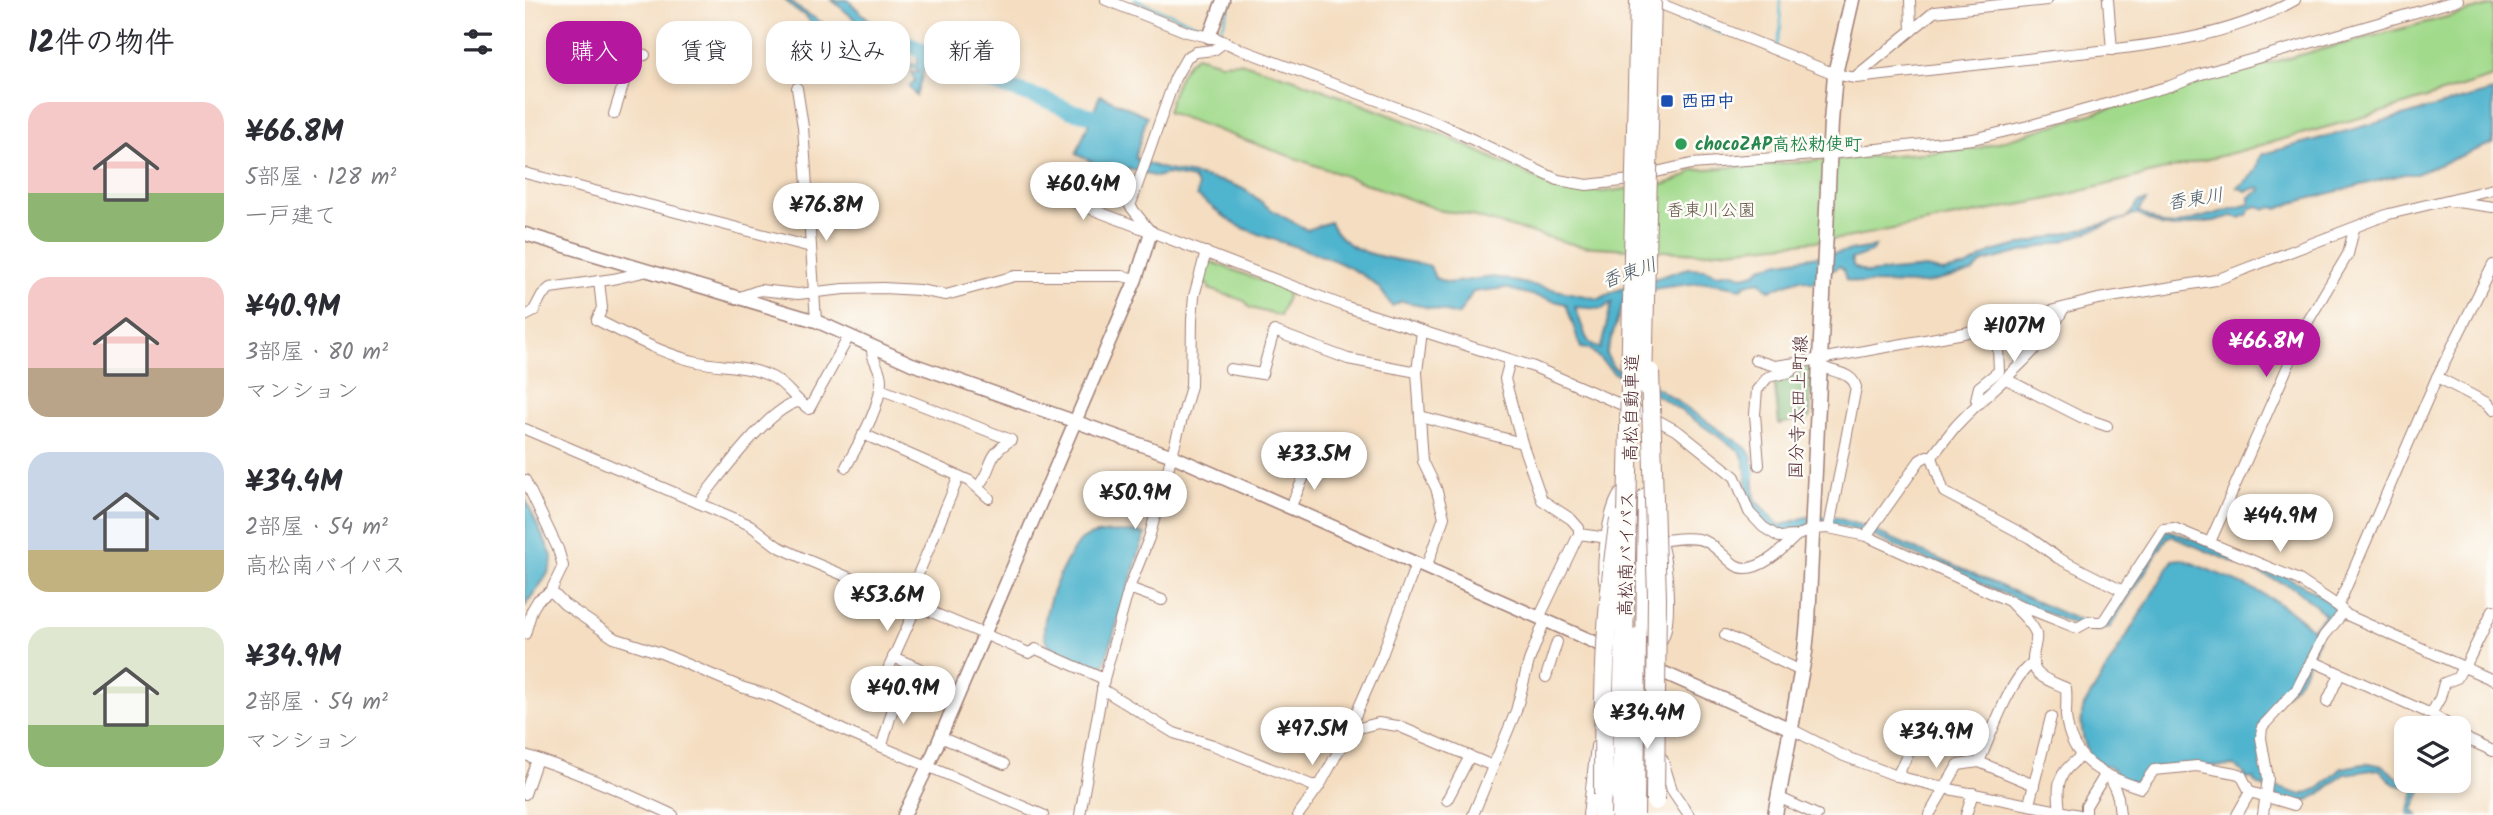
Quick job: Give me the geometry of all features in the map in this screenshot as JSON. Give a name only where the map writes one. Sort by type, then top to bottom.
[{"type":"highway","name":"高松南バイパス","points":[[1614,815],[1623,398],[1632,182],[1633,0]]},
{"type":"highway","name":"高松自動車道","points":[[1621,815],[1639,0]]},
{"type":"highway","name":"高松南バイパス","points":[[1636,815],[1644,665],[1655,1]]},
{"type":"highway","name":"高松自動車道","points":[[1636,815],[1639,497],[1655,1]]},
{"type":"highway","points":[[1645,334],[1651,375],[1657,597],[1655,808]]},
{"type":"highway","points":[[1602,815],[1605,634],[1610,579],[1630,454]]},
{"type":"main road","name":"国分寺太田上町線","points":[[1775,815],[1808,622],[1829,156],[1835,74],[1852,0]]},
{"type":"street","points":[[1106,0],[1438,123],[1558,180],[1587,185],[1632,182]]},
{"type":"street","points":[[1209,37],[1223,0]]},
{"type":"street","points":[[1910,0],[1911,31]]},
{"type":"street","points":[[1855,78],[1934,12],[2047,0]]},
{"type":"street","points":[[2108,0],[2112,50]]},
{"type":"street","points":[[1655,1],[1835,74],[1855,78],[2112,50],[2220,32],[2295,0]]},
{"type":"street","points":[[1651,176],[1691,164],[1829,156],[1973,139],[2028,126],[2458,0]]},
{"type":"street","points":[[1151,232],[1130,206],[1175,79],[1188,57],[1196,52],[1214,50],[1225,43]]},
{"type":"street","points":[[614,114],[623,84]]},
{"type":"street","points":[[797,88],[803,127],[816,321]]},
{"type":"street","points":[[525,173],[811,247]]},
{"type":"street","points":[[1755,360],[1775,366],[1803,362],[1964,333],[2098,299],[2216,280],[2389,214],[2493,189]]},
{"type":"street","points":[[1047,192],[1347,307],[1623,398],[1647,410],[1679,432],[1735,477],[1745,505],[1763,527],[1779,537],[1796,536]]},
{"type":"street","points":[[2443,200],[2493,207]]},
{"type":"street","points":[[2210,542],[2307,323],[2348,254],[2354,229]]},
{"type":"street","points":[[904,815],[928,765],[1136,279],[1151,232]]},
{"type":"street","points":[[525,234],[816,321],[912,364],[1173,456],[1791,729],[1844,756],[1897,776],[2079,815]]},
{"type":"street","points":[[1080,815],[1103,684],[1129,588],[1149,538],[1191,386],[1192,319],[1198,278],[1206,252]]},
{"type":"street","points":[[2263,815],[2268,778],[2261,738],[2262,727],[2297,689],[2324,636],[2340,613],[2437,377],[2493,265]]},
{"type":"street","points":[[525,316],[534,312],[542,295],[550,288],[649,270]]},
{"type":"street","points":[[740,297],[760,290],[798,295],[883,288],[946,295],[1015,276],[1036,274],[1136,279]]},
{"type":"street","points":[[599,281],[602,307],[597,320],[663,351],[696,361],[727,364],[763,373],[775,379],[809,409],[849,336]]},
{"type":"street","points":[[1932,457],[1955,428],[2028,358],[2055,326],[2064,308]]},
{"type":"street","points":[[1980,403],[1976,399],[1979,387],[1999,371],[1997,325]]},
{"type":"street","points":[[1230,369],[1262,374],[1274,331],[1347,359],[1417,372]]},
{"type":"street","points":[[1298,815],[1320,785],[1345,739],[1444,517],[1436,488],[1423,461],[1417,372],[1422,331]]},
{"type":"street","points":[[846,467],[863,434],[880,390],[881,374],[871,353],[872,346]]},
{"type":"street","points":[[1819,358],[1826,370],[1848,375],[1856,387],[1830,523]]},
{"type":"street","points":[[1473,815],[1516,711],[1542,619],[1579,534],[1579,528],[1571,519],[1542,500],[1522,443],[1505,379],[1510,360]]},
{"type":"street","points":[[1759,465],[1755,414],[1757,390],[1768,377],[1790,372],[1803,362]]},
{"type":"street","points":[[2437,377],[2487,403],[2493,410]]},
{"type":"street","points":[[2006,379],[2081,417],[2107,426]]},
{"type":"street","points":[[880,390],[1010,440],[993,453],[983,481],[978,486]]},
{"type":"street","points":[[698,503],[758,431],[782,409],[798,402]]},
{"type":"street","points":[[1420,416],[1522,443]]},
{"type":"street","points":[[525,429],[750,525],[777,546],[1029,653],[1036,649],[1103,684],[1174,733],[1213,745],[1311,785],[1320,785]]},
{"type":"street","points":[[863,434],[959,476],[978,486],[989,498]]},
{"type":"street","points":[[1868,532],[1920,460],[1927,456],[1932,457]]},
{"type":"street","points":[[1932,457],[1944,492],[2123,592]]},
{"type":"street","points":[[1290,508],[1310,463]]},
{"type":"street","points":[[1644,665],[1666,633],[1667,566],[1646,470]]},
{"type":"street","points":[[886,674],[959,476]]},
{"type":"street","points":[[525,480],[561,557],[561,573],[551,591],[538,600],[525,634]]},
{"type":"street","points":[[1618,609],[1606,589],[1603,577],[1613,505],[1621,492]]},
{"type":"street","points":[[1661,541],[1705,541],[1737,566],[1746,569],[1757,566],[1781,551],[1796,536],[1814,524],[1830,523],[1868,532],[2009,601],[2077,628],[2088,622],[2104,620],[2164,529],[2174,528],[2299,580],[2340,613],[2493,680]]},
{"type":"street","points":[[1579,534],[1608,538]]},
{"type":"street","points":[[1129,588],[1161,600]]},
{"type":"street","points":[[551,591],[595,628],[614,638],[774,697],[849,733],[1043,815]]},
{"type":"street","points":[[2009,601],[2034,629],[2036,635],[2031,664],[2033,669],[2066,688],[2066,717],[2070,735],[2090,766],[2108,777],[2141,788],[2154,770],[2197,765],[2241,775],[2250,792]]},
{"type":"street","points":[[2431,714],[2440,698],[2444,683],[2458,678],[2493,610]]},
{"type":"street","points":[[1725,635],[1801,671]]},
{"type":"street","points":[[1529,661],[1547,672],[1557,642]]},
{"type":"street","points":[[1588,815],[1596,744],[1598,675],[1601,665],[1617,653]]},
{"type":"street","points":[[893,657],[919,668]]},
{"type":"street","points":[[2312,661],[2434,716]]},
{"type":"street","points":[[1979,762],[2013,689],[2024,669],[2031,664]]},
{"type":"street","points":[[1664,674],[1662,760],[1672,790],[1689,815]]},
{"type":"street","points":[[2327,702],[2340,674]]},
{"type":"street","points":[[882,745],[896,698]]},
{"type":"street","points":[[2029,804],[2050,717]]},
{"type":"street","points":[[1345,739],[1359,728],[1378,723],[1398,726],[1493,766]]},
{"type":"street","points":[[1897,776],[1910,748],[1908,730]]},
{"type":"street","points":[[940,737],[1004,764]]},
{"type":"street","points":[[2471,741],[2493,751]]},
{"type":"street","points":[[525,755],[613,787],[673,815]]},
{"type":"street","points":[[1447,800],[1469,756]]},
{"type":"street","points":[[2060,811],[2057,793],[2061,773],[2065,767],[2082,756]]},
{"type":"street","points":[[525,794],[537,759]]},
{"type":"street","points":[[1930,815],[1958,765],[1979,762],[2034,785]]},
{"type":"street","points":[[2086,815],[2086,806],[2108,777]]},
{"type":"street","points":[[2108,777],[2118,797],[2120,815]]},
{"type":"street","points":[[2250,792],[2266,792],[2294,805]]},
{"type":"street","points":[[2237,815],[2250,792]]},
{"type":"street","points":[[1966,815],[1973,793]]},
{"type":"street","points":[[1778,797],[1817,815]]},
{"type":"green space","name":"香東川公園","points":[[2493,5],[2493,77],[2385,111],[2050,199],[1846,238],[1698,253],[1579,246],[1461,213],[1442,211],[1167,112],[1181,74],[1196,56],[1221,63],[1240,62],[1295,79],[1448,137],[1548,184],[1603,192],[1666,184],[1687,176],[1693,170],[1976,149],[2200,81]]},
{"type":"green space","points":[[1209,261],[1289,291],[1280,316],[1250,308],[1245,301],[1209,289],[1209,285],[1199,282],[1205,263]]},
{"type":"green space","points":[[1805,368],[1812,368],[1810,418],[1779,424],[1774,380],[1792,376]]},
{"type":"water","points":[[785,0],[790,0],[820,21],[810,21]]},
{"type":"water","points":[[832,0],[848,0],[871,21],[857,21]]},
{"type":"water","points":[[910,44],[924,45],[924,70],[916,96],[909,87],[915,81],[911,72],[918,73],[917,69],[910,68],[910,64],[917,65],[918,54],[910,49]]},
{"type":"water","points":[[2493,91],[2493,143],[2416,174],[2404,174],[2278,209],[2259,206],[2251,208],[2247,215],[2240,218],[2232,216],[2173,228],[2161,226],[2137,214],[2127,217],[2139,202],[2146,201],[2138,211],[2162,224],[2174,225],[2250,204],[2250,197],[2261,190],[2260,187],[2246,191],[2237,187],[2252,175],[2263,154]]},
{"type":"water","points":[[1100,95],[1147,116],[1135,158],[1160,168],[1239,187],[1307,230],[1330,222],[1337,234],[1359,250],[1430,266],[1435,278],[1448,283],[1494,277],[1599,299],[1615,291],[1688,268],[1743,276],[1756,273],[1761,267],[1781,262],[1875,247],[1871,252],[1851,259],[1854,267],[1867,273],[1926,268],[1943,272],[1966,267],[1992,252],[2124,219],[2060,242],[1983,262],[1973,272],[1924,284],[1861,283],[1846,280],[1843,269],[1839,266],[1814,283],[1800,279],[1769,290],[1760,281],[1746,284],[1742,288],[1707,282],[1659,288],[1625,297],[1606,354],[1613,367],[1659,389],[1746,448],[1752,457],[1755,500],[1778,524],[1783,525],[1806,517],[1834,517],[1863,526],[2076,619],[2100,625],[2168,530],[2288,577],[2328,602],[2338,614],[2317,636],[2319,638],[2300,680],[2265,716],[2260,725],[2271,780],[2276,787],[2302,795],[2320,788],[2342,768],[2369,763],[2383,766],[2394,775],[2394,784],[2379,769],[2344,774],[2320,794],[2296,803],[2268,794],[2269,790],[2255,783],[2253,778],[2247,779],[2243,772],[2234,766],[2153,768],[2140,784],[2115,777],[2115,771],[2093,758],[2088,751],[2082,725],[2084,706],[2173,560],[2182,559],[2251,588],[2283,606],[2312,629],[2324,613],[2295,588],[2171,536],[2167,538],[2110,627],[2098,631],[2072,624],[1869,534],[1824,521],[1781,532],[1765,522],[1751,504],[1740,451],[1662,398],[1614,373],[1590,349],[1581,348],[1566,304],[1505,288],[1473,292],[1458,315],[1402,301],[1392,306],[1375,284],[1360,273],[1310,251],[1258,234],[1229,220],[1197,196],[1198,187],[1193,179],[1167,174],[1156,177],[1130,169],[1116,171],[1076,154]],"holes":[[[1612,302],[1600,349],[1586,337],[1575,307],[1602,309]]]},
{"type":"water","points":[[525,498],[552,556],[546,576],[525,607]]},
{"type":"water","points":[[1101,533],[1145,534],[1103,668],[1095,671],[1048,644],[1044,635],[1048,606],[1060,573],[1082,540]]},
{"type":"water","points":[[2414,793],[2420,793],[2413,810],[2418,815],[2410,815],[2408,812]]},
{"type":"waterway","points":[[1135,0],[1199,25]]},
{"type":"waterway","points":[[1220,33],[1232,0]]},
{"type":"waterway","points":[[1777,46],[1781,26],[1780,0]]},
{"type":"waterway","points":[[1673,14],[1723,34]]},
{"type":"waterway","name":"香東川","points":[[910,45],[995,84],[1071,111],[1111,120]]},
{"type":"waterway","points":[[1753,463],[1753,477]]},
{"type":"waterway","points":[[2342,618],[2365,628]]},
{"type":"place","name":"西田中","points":[[1667,101]]},
{"type":"place","name":"chocoZAP高松勅使町","points":[[1681,144]]}]
